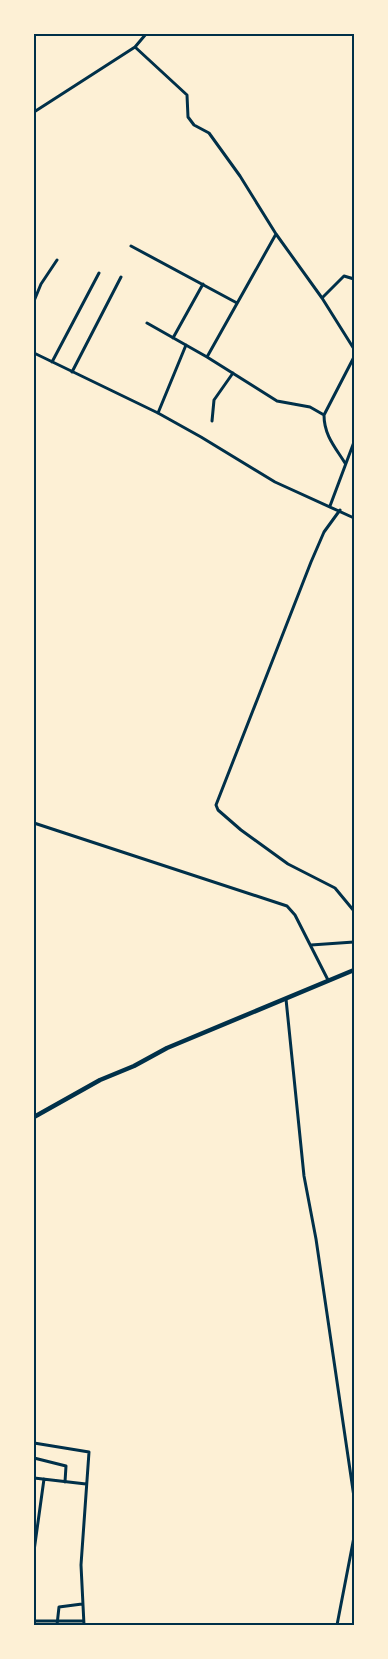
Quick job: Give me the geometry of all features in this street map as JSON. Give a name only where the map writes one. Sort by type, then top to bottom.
[{"type":"main road","points":[[34,1117],[100,1080],[134,1066],[167,1048],[354,970]]},
{"type":"street","points":[[34,112],[134,47],[146,34]]},
{"type":"street","points":[[134,47],[187,95],[188,117],[194,125],[209,133],[253,196],[276,234],[322,298],[354,349]]},
{"type":"street","points":[[207,357],[276,234]]},
{"type":"street","points":[[131,246],[237,303]]},
{"type":"street","points":[[34,301],[41,284],[57,260]]},
{"type":"street","points":[[52,362],[99,273]]},
{"type":"street","points":[[322,298],[344,276],[354,279]]},
{"type":"street","points":[[72,372],[121,277]]},
{"type":"street","points":[[173,338],[203,284]]},
{"type":"street","points":[[147,323],[207,357],[277,401],[310,407],[324,415]]},
{"type":"street","points":[[158,413],[186,345]]},
{"type":"street","points":[[34,353],[158,413],[275,482],[354,518]]},
{"type":"street","points":[[345,463],[328,437],[324,425],[324,415],[354,357]]},
{"type":"street","points":[[212,421],[214,400],[232,373]]},
{"type":"street","points":[[330,506],[354,442]]},
{"type":"street","points":[[340,510],[324,532],[311,562],[216,805],[218,810],[241,830],[288,864],[334,888],[354,911]]},
{"type":"street","points":[[34,823],[279,903],[295,915],[328,980]]},
{"type":"street","points":[[311,945],[354,942]]},
{"type":"street","points":[[286,999],[304,1176],[316,1240],[354,1497]]},
{"type":"street","points":[[34,1443],[89,1452],[81,1558],[84,1623],[34,1621]]},
{"type":"street","points":[[34,1458],[66,1466],[65,1482]]},
{"type":"street","points":[[34,1478],[86,1484]]},
{"type":"street","points":[[34,1551],[44,1479]]},
{"type":"street","points":[[337,1625],[354,1537]]},
{"type":"street","points":[[57,1623],[59,1607],[82,1604]]}]
